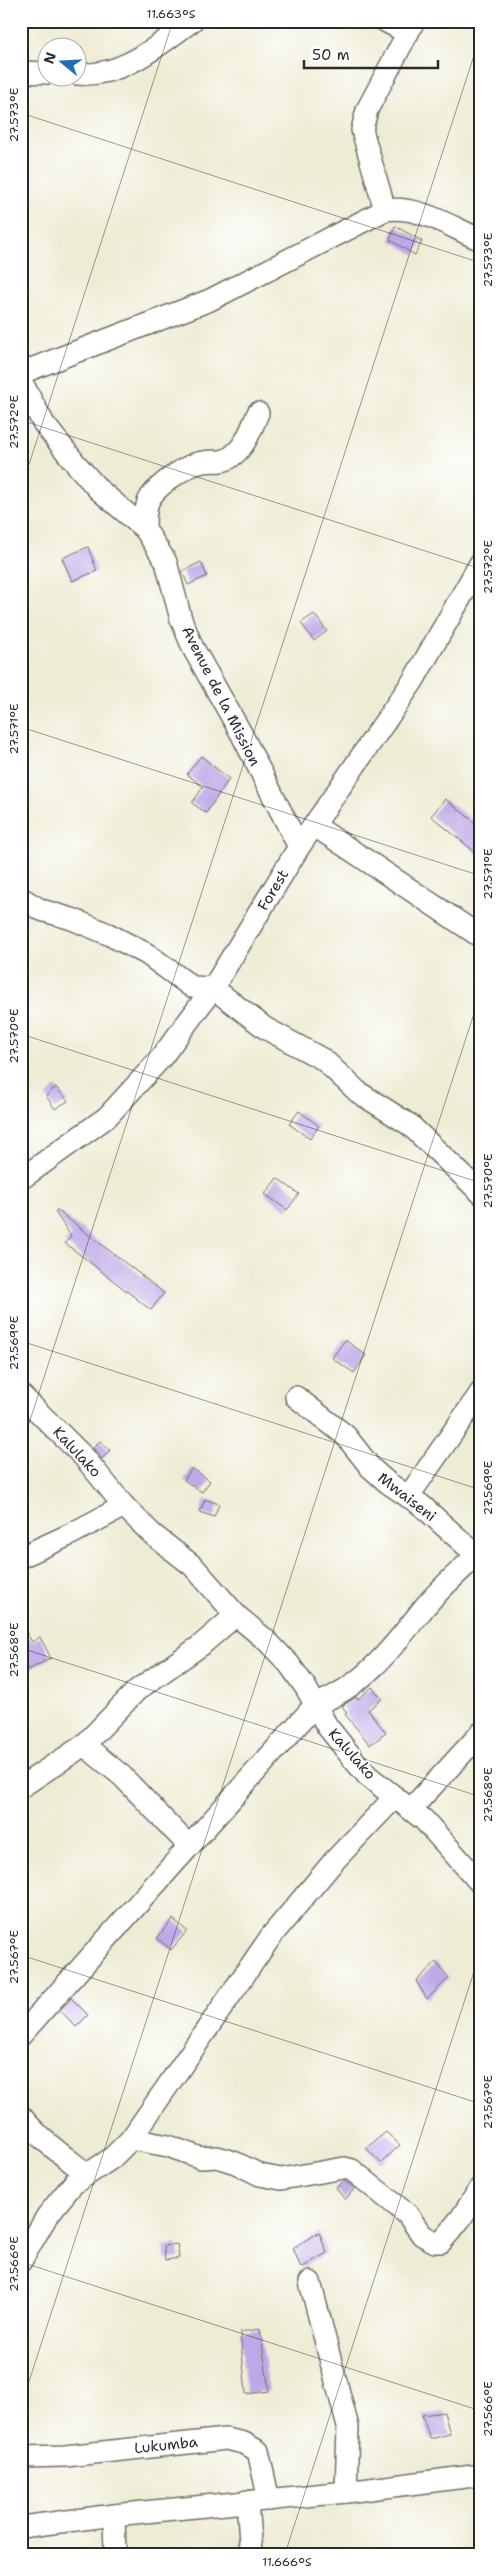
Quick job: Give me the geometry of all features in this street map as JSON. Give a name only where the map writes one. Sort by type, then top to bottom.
[{"type":"street","points":[[88,75],[124,66],[139,59],[192,21]]},
{"type":"street","points":[[385,21],[411,27],[368,110],[362,130],[385,210]]},
{"type":"street","points":[[21,72],[38,73]]},
{"type":"street","points":[[21,372],[210,300],[385,210],[400,208],[424,214],[481,240]]},
{"type":"street","name":"Avenue de la Mission","points":[[21,381],[44,424],[76,464],[98,489],[145,529],[166,562],[181,620],[193,648],[241,733],[299,847]]},
{"type":"street","points":[[145,529],[148,502],[155,490],[192,464],[205,461],[221,462],[231,457],[243,447],[258,414]]},
{"type":"street","name":"Forest","points":[[21,1179],[107,1118],[155,1066],[213,988],[299,847],[413,681],[481,562]]},
{"type":"street","points":[[315,826],[481,937]]},
{"type":"street","points":[[21,898],[41,910],[72,919],[147,954],[192,987],[213,988],[258,1024],[324,1060],[358,1092],[410,1125],[481,1194]]},
{"type":"street","points":[[408,1497],[481,1392]]},
{"type":"street","name":"Kalulako","points":[[21,1395],[84,1457],[124,1506],[152,1534],[194,1566],[236,1615],[267,1641],[290,1664],[316,1704],[327,1726],[354,1760],[368,1776],[424,1820],[481,1884]]},
{"type":"street","name":"Mwaiseni","points":[[296,1397],[346,1435],[371,1468],[388,1483],[421,1505],[479,1557]]},
{"type":"street","points":[[21,1557],[70,1535],[124,1506]]},
{"type":"street","points":[[21,2035],[316,1704],[330,1698],[362,1678],[409,1629],[438,1592],[479,1557]]},
{"type":"street","points":[[21,1787],[84,1745],[137,1690],[200,1646],[236,1615]]},
{"type":"street","points":[[21,2261],[47,2216],[73,2184],[112,2158],[132,2139],[272,1936],[334,1861],[481,1734]]},
{"type":"street","points":[[84,1745],[122,1776],[189,1846]]},
{"type":"street","points":[[21,2116],[30,2127],[87,2174]]},
{"type":"street","points":[[132,2139],[168,2146],[201,2158],[223,2159],[260,2175],[281,2179],[344,2168],[352,2170],[392,2200],[407,2214],[422,2235],[435,2242],[441,2242],[461,2218],[481,2186]]},
{"type":"street","points":[[310,2282],[348,2427],[346,2492]]},
{"type":"street","name":"Lukumba","points":[[21,2457],[65,2456],[226,2439],[244,2443],[258,2450],[269,2500]]},
{"type":"street","points":[[21,2527],[114,2515],[346,2492],[481,2475]]},
{"type":"street","points":[[247,2501],[250,2554]]},
{"type":"street","points":[[114,2515],[115,2554]]},
{"type":"building","points":[[395,226],[422,241],[415,255],[390,240]]},
{"type":"building","points":[[88,547],[97,571],[72,581],[62,558]]},
{"type":"building","points":[[201,562],[207,576],[188,585],[182,571]]},
{"type":"building","points":[[314,614],[327,631],[314,641],[301,623]]},
{"type":"building","points":[[201,756],[229,779],[206,813],[192,803],[203,787],[187,774]]},
{"type":"building","points":[[445,799],[481,827],[481,857],[431,816]]},
{"type":"building","points":[[56,1087],[68,1101],[55,1109],[46,1096]]},
{"type":"building","points":[[299,1111],[319,1126],[310,1139],[289,1124]]},
{"type":"building","points":[[277,1178],[299,1194],[287,1210],[265,1194]]},
{"type":"building","points":[[57,1210],[164,1293],[151,1310],[65,1243],[71,1236],[55,1212]]},
{"type":"building","points":[[345,1340],[366,1355],[354,1373],[332,1358]]},
{"type":"building","points":[[100,1441],[110,1450],[102,1459],[93,1448]]},
{"type":"building","points":[[192,1468],[210,1481],[202,1492],[184,1480]]},
{"type":"building","points":[[205,1499],[219,1504],[214,1517],[200,1512]]},
{"type":"building","points":[[21,1623],[32,1642],[40,1637],[51,1658],[28,1670],[21,1657]]},
{"type":"building","points":[[372,1687],[382,1699],[368,1710],[386,1733],[370,1745],[345,1714],[347,1713],[342,1706],[356,1697],[358,1699]]},
{"type":"building","points":[[173,1919],[187,1931],[171,1950],[157,1938]]},
{"type":"building","points":[[436,1962],[449,1978],[427,1999],[416,1981]]},
{"type":"building","points":[[71,1998],[88,2015],[76,2027],[60,2010]]},
{"type":"building","points":[[386,2132],[400,2145],[381,2163],[366,2148]]},
{"type":"building","points":[[344,2181],[355,2188],[345,2200],[336,2188]]},
{"type":"building","points":[[319,2232],[327,2253],[301,2268],[293,2248]]},
{"type":"building","points":[[177,2244],[179,2258],[165,2260],[164,2246]]},
{"type":"building","points":[[260,2329],[269,2391],[246,2394],[240,2332]]},
{"type":"building","points":[[444,2412],[450,2434],[430,2439],[422,2415]]}]
